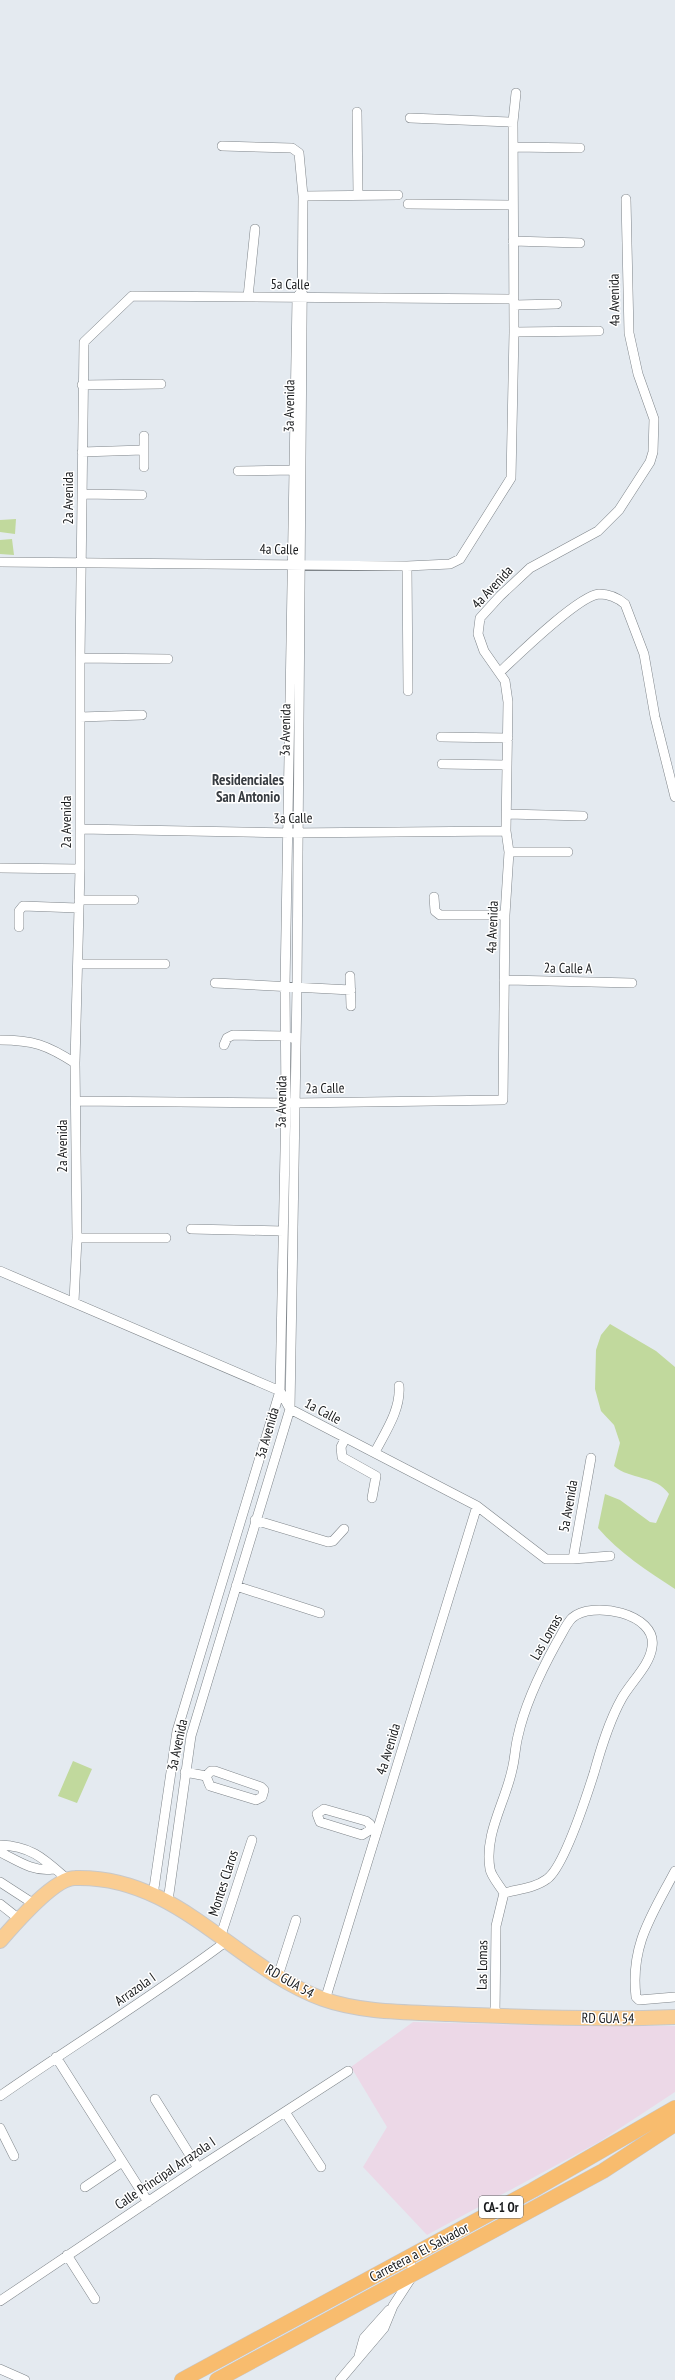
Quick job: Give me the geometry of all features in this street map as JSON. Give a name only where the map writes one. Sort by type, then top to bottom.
[{"type":"highway","points":[[594,2156],[675,2096]]},
{"type":"highway","name":"Carretera a El Salvador","points":[[182,2380],[533,2190],[675,2108]]},
{"type":"highway","name":"Carretera a El Salvador","points":[[217,2380],[603,2171],[675,2124]]},
{"type":"highway","points":[[603,2171],[675,2134]]},
{"type":"highway","points":[[434,2262],[430,2256],[434,2248],[528,2198],[533,2190],[563,2192]]},
{"type":"highway","points":[[310,2330],[316,2321],[394,2279],[396,2273],[390,2268]]},
{"type":"main road","name":"RD GUA 54","points":[[67,1879],[74,1878],[98,1880],[132,1886],[168,1901],[224,1937],[278,1976],[302,1991],[325,2000],[374,2009],[495,2016],[675,2017]]},
{"type":"main road","points":[[0,1941],[34,1904],[67,1879]]},
{"type":"street","points":[[516,93],[513,122],[512,205],[514,332],[599,331]]},
{"type":"street","points":[[357,112],[358,195]]},
{"type":"street","points":[[410,118],[513,122]]},
{"type":"street","points":[[222,146],[292,148],[300,153],[303,196],[304,287],[300,298]]},
{"type":"street","points":[[513,147],[580,148]]},
{"type":"street","points":[[303,196],[398,195]]},
{"type":"street","name":"4a Avenida","points":[[503,1100],[505,915],[509,852],[506,831],[508,691],[500,672],[484,651],[478,634],[480,618],[500,596],[530,568],[598,531],[619,510],[650,462],[653,452],[654,419],[638,374],[629,333],[626,199]]},
{"type":"street","points":[[408,204],[512,205]]},
{"type":"street","points":[[248,297],[255,229]]},
{"type":"street","points":[[513,241],[580,243]]},
{"type":"street","name":"5a Calle","points":[[84,342],[132,296],[557,304]]},
{"type":"street","name":"3a Avenida","points":[[297,563],[293,470],[300,298]]},
{"type":"street","name":"3a Avenida","points":[[153,1895],[177,1731],[280,1391],[283,1231],[290,1103],[296,1039],[297,987],[297,917],[294,832],[300,298]]},
{"type":"street","name":"4a Calle","points":[[0,562],[297,563],[406,566],[450,564],[460,559],[511,478],[514,332]]},
{"type":"street","name":"2a Avenida","points":[[74,1302],[77,1238],[75,1063],[80,869],[80,658],[83,494],[82,385],[84,342]]},
{"type":"street","points":[[82,385],[160,384]]},
{"type":"street","points":[[144,436],[144,467]]},
{"type":"street","points":[[82,452],[143,450]]},
{"type":"street","points":[[238,471],[293,470]]},
{"type":"street","points":[[83,494],[142,495]]},
{"type":"street","points":[[406,566],[408,691]]},
{"type":"street","points":[[500,672],[555,622],[589,598],[600,594],[620,600],[625,604],[644,654],[655,717],[675,797]]},
{"type":"street","points":[[80,658],[168,659]]},
{"type":"street","points":[[80,717],[142,715]]},
{"type":"street","points":[[441,737],[508,738]]},
{"type":"street","points":[[442,764],[507,765]]},
{"type":"street","points":[[507,814],[583,816]]},
{"type":"street","name":"3a Calle","points":[[80,829],[294,832],[506,831]]},
{"type":"street","name":"3a Avenida","points":[[168,1901],[184,1772],[191,1736],[255,1520],[290,1409],[290,1103],[285,986],[286,917],[294,832]]},
{"type":"street","points":[[509,852],[568,852]]},
{"type":"street","points":[[0,868],[80,869]]},
{"type":"street","points":[[434,897],[435,911],[440,916],[505,915]]},
{"type":"street","points":[[19,927],[19,911],[23,906],[134,900]]},
{"type":"street","points":[[286,917],[297,917]]},
{"type":"street","points":[[78,964],[165,964]]},
{"type":"street","points":[[350,976],[351,1006]]},
{"type":"street","name":"2a Calle A","points":[[504,980],[632,983]]},
{"type":"street","points":[[215,983],[351,990]]},
{"type":"street","points":[[224,1044],[227,1038],[233,1035],[286,1036],[296,1039]]},
{"type":"street","points":[[0,1040],[34,1042],[52,1048],[75,1063]]},
{"type":"street","name":"2a Calle","points":[[76,1100],[290,1103],[503,1100]]},
{"type":"street","points":[[191,1229],[283,1231]]},
{"type":"street","points":[[77,1238],[166,1238]]},
{"type":"street","points":[[0,1271],[280,1391]]},
{"type":"street","points":[[280,1362],[291,1363]]},
{"type":"street","points":[[375,1452],[394,1414],[398,1400],[399,1386]]},
{"type":"street","name":"1a Calle","points":[[280,1391],[290,1409],[345,1439],[375,1452],[477,1506],[546,1559],[573,1559],[610,1556]]},
{"type":"street","points":[[345,1439],[341,1448],[342,1457],[376,1476],[372,1498]]},
{"type":"street","name":"5a Avenida","points":[[573,1559],[591,1458]]},
{"type":"street","name":"4a Avenida","points":[[325,2000],[345,1937],[374,1831],[477,1506]]},
{"type":"street","points":[[255,1520],[328,1542],[333,1541],[344,1529]]},
{"type":"street","points":[[236,1586],[320,1613]]},
{"type":"street","name":"Las Lomas","points":[[495,2016],[496,1926],[504,1892],[490,1870],[489,1841],[512,1771],[518,1736],[526,1709],[555,1646],[571,1619],[576,1615],[605,1610],[625,1613],[647,1627],[653,1641],[650,1654],[622,1698],[609,1726],[586,1798],[560,1862],[549,1878],[536,1886],[504,1892]]},
{"type":"street","points":[[184,1772],[206,1776],[215,1771],[261,1787],[264,1790],[262,1797],[256,1800],[210,1786],[206,1776]]},
{"type":"street","points":[[324,1809],[366,1821],[370,1824],[374,1831],[362,1835],[320,1822],[317,1814],[324,1809]]},
{"type":"street","name":"Montes Claros","points":[[224,1937],[252,1840]]},
{"type":"street","points":[[0,1845],[10,1845],[39,1855],[46,1860],[53,1869],[67,1879]]},
{"type":"street","points":[[0,1852],[41,1870],[53,1869]]},
{"type":"street","points":[[675,1871],[641,1940],[635,1961],[636,1997],[639,2000],[675,1997]]},
{"type":"street","points":[[0,1882],[34,1904]]},
{"type":"street","points":[[0,1904],[19,1919]]},
{"type":"street","points":[[278,1976],[296,1920]]},
{"type":"street","name":"Arrazola I","points":[[0,2096],[56,2057],[121,2016],[224,1937]]},
{"type":"street","points":[[345,1937],[333,1987],[333,1994],[338,1999],[374,2009]]},
{"type":"street","points":[[56,2057],[148,2202]]},
{"type":"street","name":"Calle Principal Arrazola I","points":[[0,2301],[198,2168],[348,2071]]},
{"type":"street","points":[[155,2100],[198,2168]]},
{"type":"street","points":[[285,2112],[321,2167]]},
{"type":"street","points":[[0,2128],[14,2156]]},
{"type":"street","points":[[85,2187],[122,2162]]},
{"type":"street","points":[[67,2256],[95,2299]]},
{"type":"street","points":[[340,2380],[358,2358],[364,2338],[392,2306],[415,2272],[407,2258]]},
{"type":"street","points":[[0,2369],[25,2380]]},
{"type":"shaded area","points":[[413,2022],[573,2026],[675,2026],[675,2092],[599,2142],[427,2235],[363,2167],[387,2127],[351,2067]]},
{"type":"green space","points":[[16,519],[15,534],[0,532],[0,520]]},
{"type":"green space","points":[[12,539],[14,555],[0,554],[0,540]]},
{"type":"green space","points":[[610,1324],[656,1351],[675,1367],[675,1589],[624,1554],[598,1528],[605,1494],[620,1500],[650,1522],[656,1523],[669,1494],[664,1488],[650,1480],[628,1474],[614,1466],[620,1443],[614,1425],[601,1411],[595,1389],[596,1350],[601,1335]]},
{"type":"green space","points":[[73,1761],[92,1769],[77,1803],[58,1796]]},
{"type":"district","name":"Residenciales San Antonio","points":[[248,788]]}]
